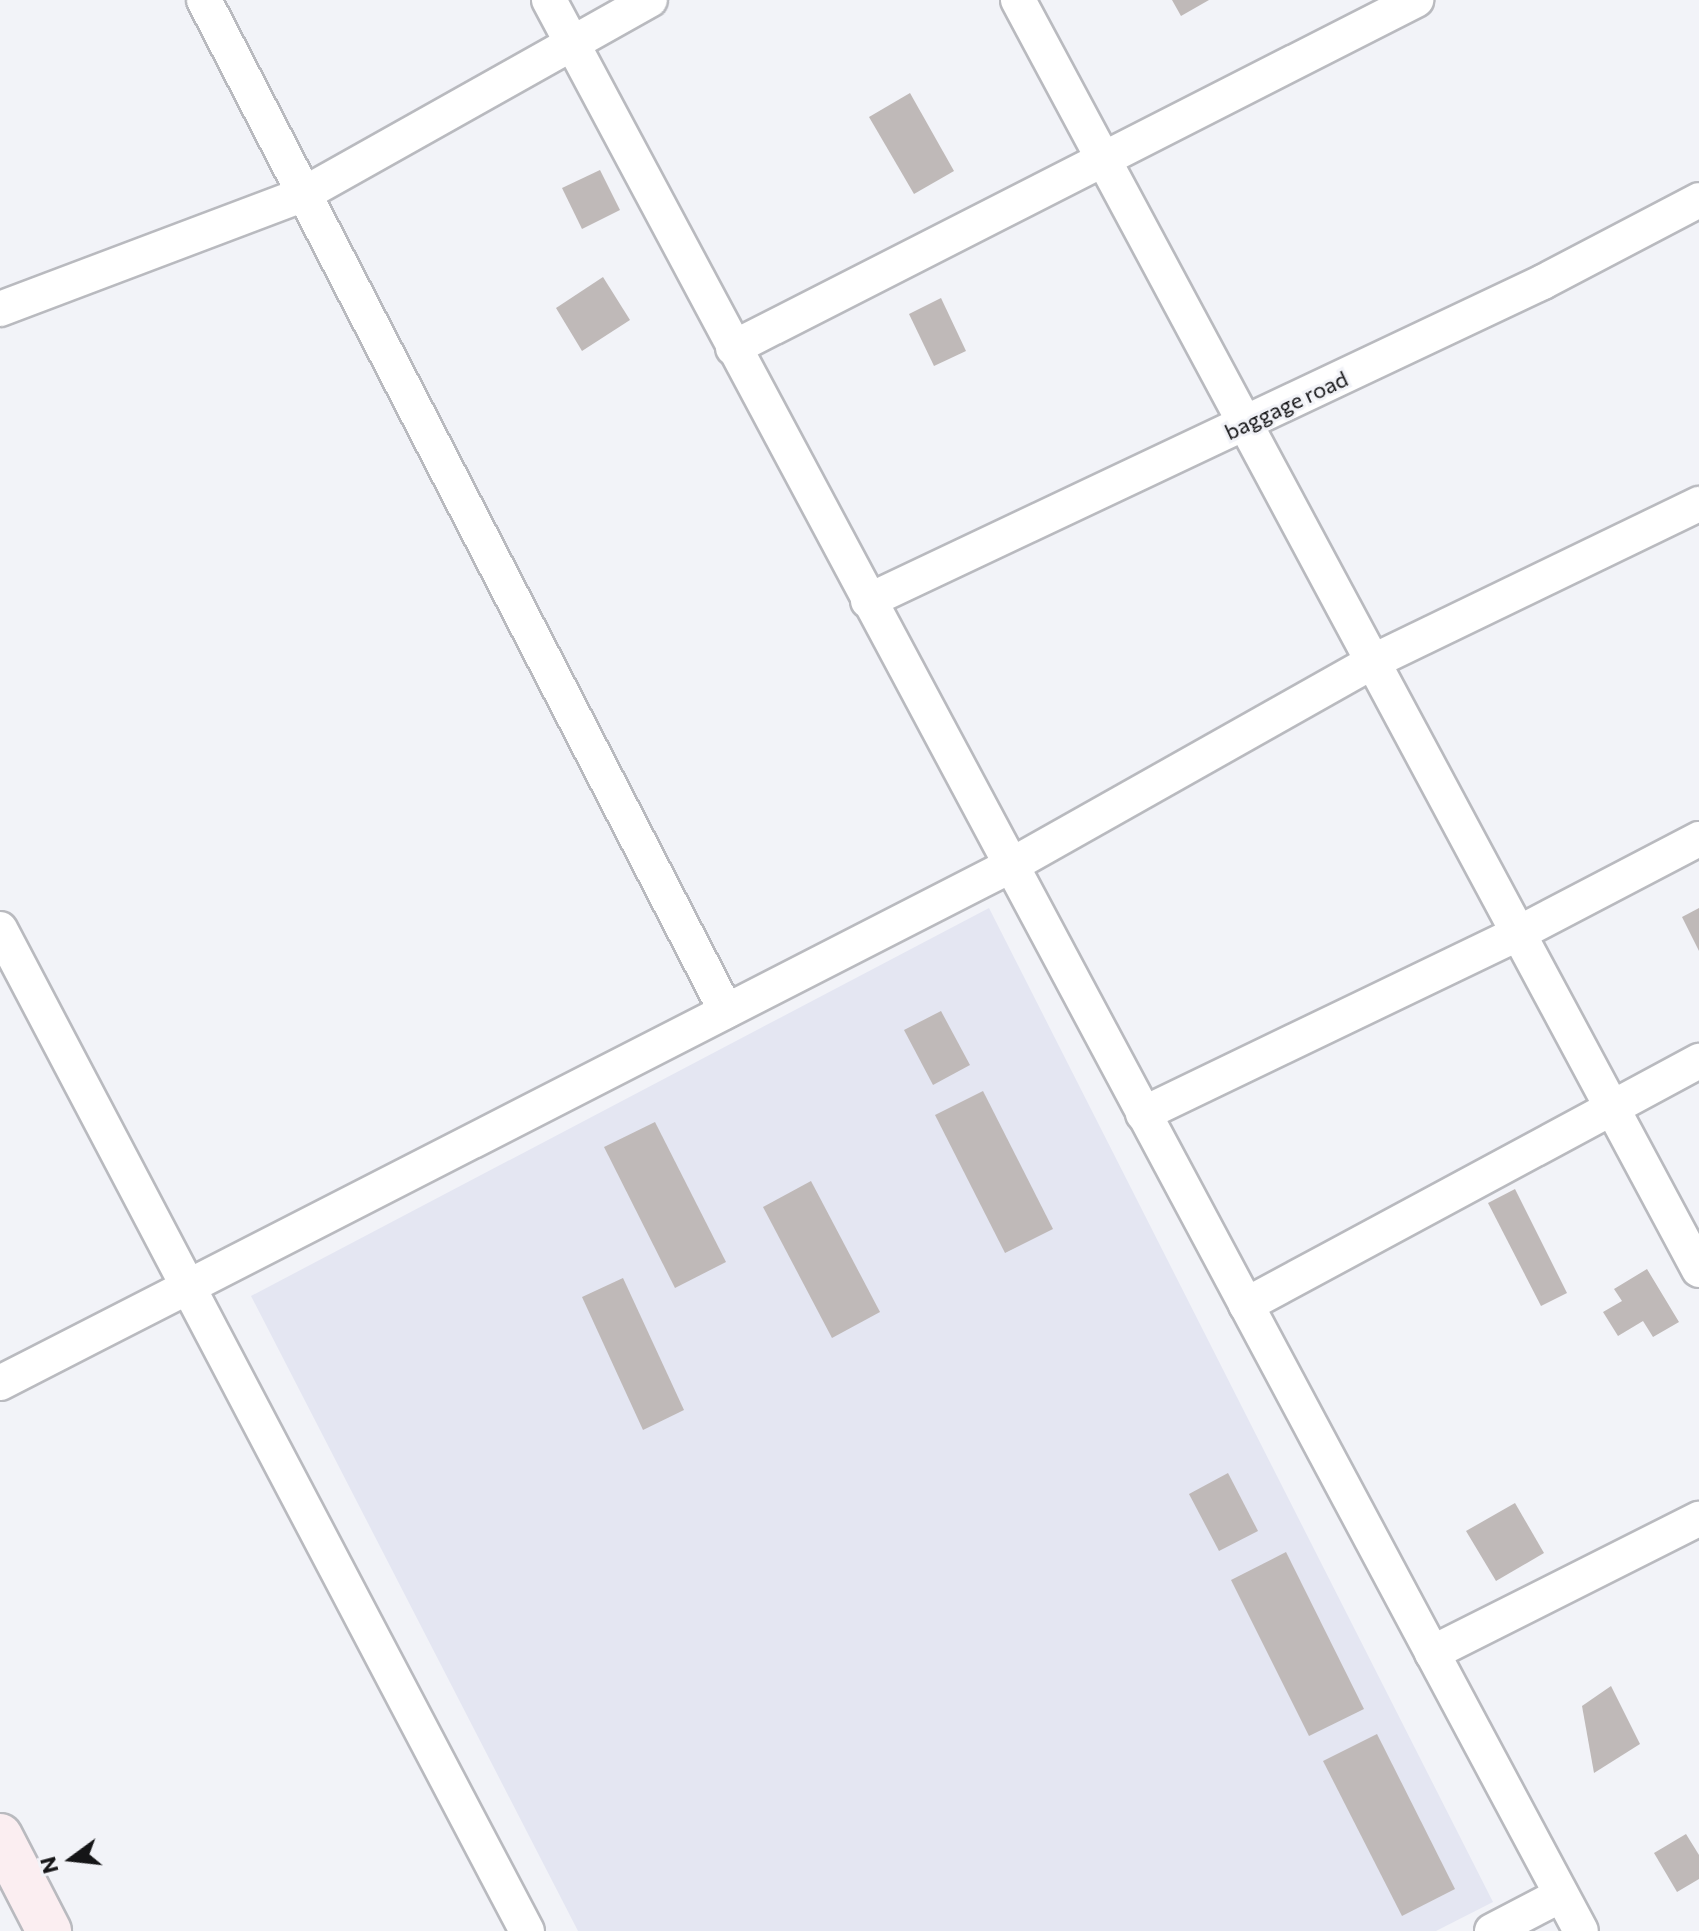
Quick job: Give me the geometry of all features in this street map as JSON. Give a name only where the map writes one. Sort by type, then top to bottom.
[{"type":"street","points":[[204,0],[726,1011]]},
{"type":"street","points":[[549,0],[1581,1931]]},
{"type":"street","points":[[3,299],[302,195],[650,0]]},
{"type":"street","points":[[1018,0],[1699,1270]]},
{"type":"street","points":[[733,348],[1104,156],[1416,0]]},
{"type":"street","name":"baggage road","points":[[868,601],[1543,282],[1699,200]]},
{"type":"street","points":[[0,1383],[1010,866],[1374,661],[1699,504]]},
{"type":"street","points":[[1143,1114],[1519,933],[1699,839]]},
{"type":"street","points":[[0,929],[527,1931]]},
{"type":"street","points":[[1246,1305],[1699,1061]]},
{"type":"street","points":[[1432,1653],[1699,1519]]},
{"type":"street","points":[[0,1836],[49,1931]]},
{"type":"street","points":[[1492,1931],[1561,1895]]},
{"type":"shaded area","points":[[989,908],[1493,1902],[1436,1931],[578,1931],[251,1296]]},
{"type":"building","points":[[1172,0],[1209,0],[1181,16]]},
{"type":"building","points":[[910,93],[954,171],[914,194],[869,117]]},
{"type":"building","points":[[600,170],[620,210],[582,229],[562,188]]},
{"type":"building","points":[[603,277],[630,320],[582,351],[556,308]]},
{"type":"building","points":[[941,298],[966,351],[934,366],[909,314]]},
{"type":"building","points":[[1699,908],[1699,951],[1682,917]]},
{"type":"building","points":[[941,1011],[970,1065],[933,1085],[904,1030]]},
{"type":"building","points":[[983,1091],[1053,1229],[1005,1253],[935,1115]]},
{"type":"building","points":[[655,1122],[726,1262],[675,1288],[604,1147]]},
{"type":"building","points":[[811,1181],[880,1312],[832,1338],[763,1207]]},
{"type":"building","points":[[1515,1189],[1567,1293],[1541,1306],[1488,1203]]},
{"type":"building","points":[[1647,1269],[1679,1322],[1653,1337],[1643,1321],[1618,1336],[1603,1312],[1622,1301],[1614,1289]]},
{"type":"building","points":[[623,1278],[684,1410],[643,1430],[582,1297]]},
{"type":"building","points":[[1228,1473],[1258,1531],[1219,1551],[1189,1494]]},
{"type":"building","points":[[1515,1503],[1544,1553],[1496,1581],[1466,1531]]},
{"type":"building","points":[[1286,1552],[1364,1709],[1309,1736],[1231,1580]]},
{"type":"building","points":[[1611,1686],[1640,1744],[1594,1773],[1582,1706]]},
{"type":"building","points":[[1377,1734],[1455,1889],[1402,1916],[1323,1761]]},
{"type":"building","points":[[1686,1834],[1699,1855],[1699,1879],[1677,1892],[1654,1853]]}]
